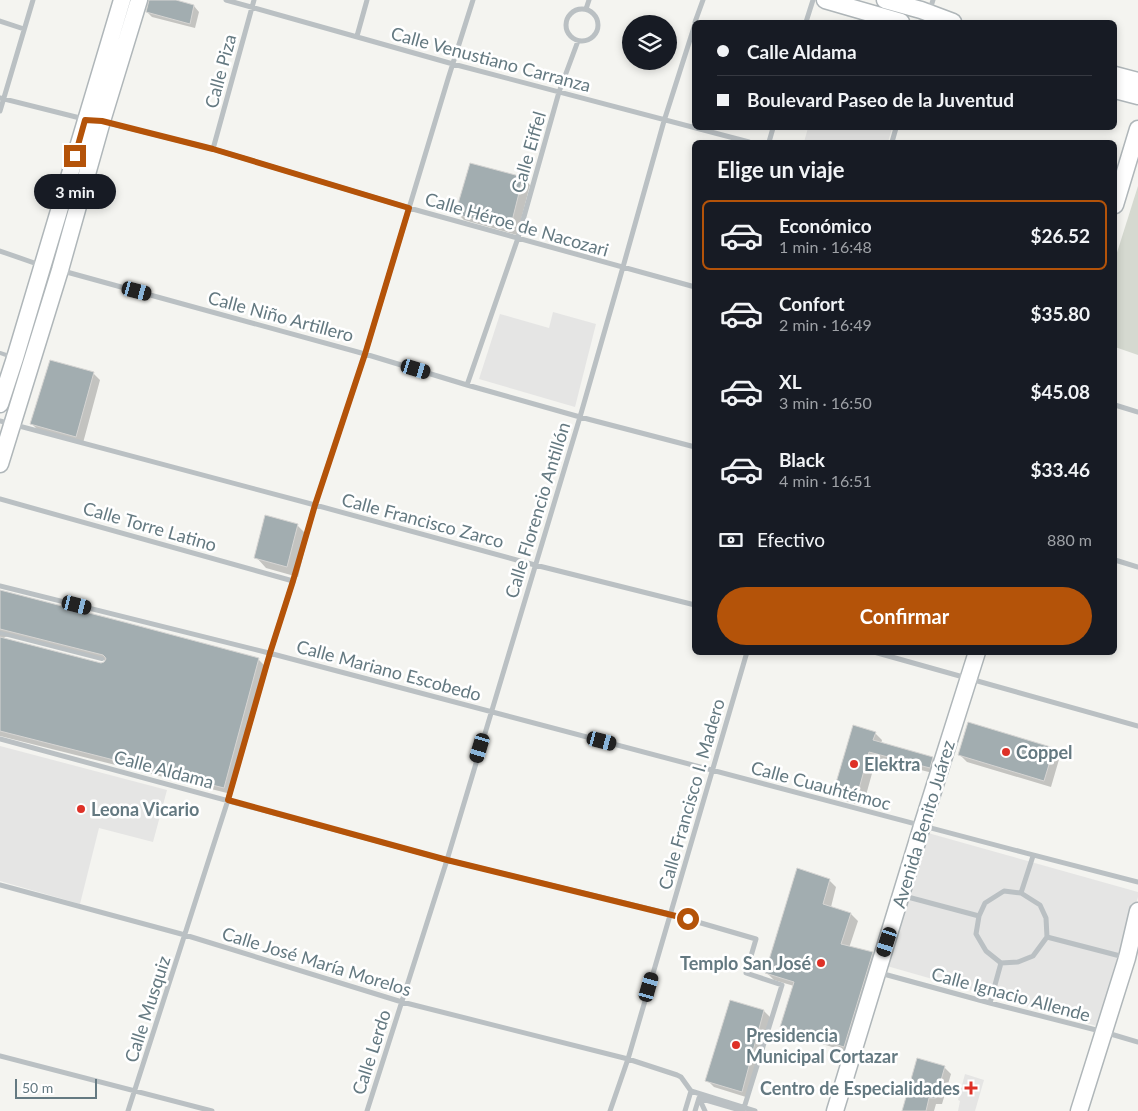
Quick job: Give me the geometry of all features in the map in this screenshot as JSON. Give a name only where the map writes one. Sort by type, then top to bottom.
[{"type":"main road","points":[[0,464],[6,423],[60,270],[122,0]]},
{"type":"main road","points":[[0,404],[8,355],[43,266],[138,0]]},
{"type":"main road","points":[[825,0],[894,20]]},
{"type":"main road","points":[[885,0],[926,10],[948,20]]},
{"type":"main road","points":[[1117,75],[1138,81]]},
{"type":"main road","points":[[1117,91],[1138,96]]},
{"type":"main road","points":[[1117,198],[1138,129]]},
{"type":"main road","name":"Avenida Benito Juárez","points":[[834,1111],[976,655]]},
{"type":"main road","points":[[1079,1111],[1127,958],[1138,911]]},
{"type":"street","points":[[0,111],[2,99],[33,0]]},
{"type":"street","name":"Calle Venustiano Carranza","points":[[226,0],[453,64],[692,128]]},
{"type":"street","name":"Calle Piza","points":[[213,149],[254,0]]},
{"type":"street","points":[[356,36],[367,0]]},
{"type":"street","name":"Calle Musquiz","points":[[128,1111],[228,800],[315,505],[365,354],[473,0]]},
{"type":"street","points":[[586,9],[589,0]]},
{"type":"street","name":"Calle Florencio Antillón","points":[[696,20],[703,0]]},
{"type":"street","points":[[807,20],[813,0]]},
{"type":"street","points":[[586,9],[597,17],[598,31],[592,38],[582,41],[570,35],[566,26],[568,16],[576,10],[586,9]]},
{"type":"street","points":[[0,21],[24,29]]},
{"type":"street","name":"Calle Florencio Antillón","points":[[402,1002],[447,860],[534,565],[580,417],[664,121],[692,32]]},
{"type":"street","name":"Calle Eiffel","points":[[467,385],[518,238],[559,92],[578,40]]},
{"type":"street","name":"Calle Héroe de Nacozari","points":[[2,99],[213,149],[409,208],[692,286]]},
{"type":"street","name":"Calle Venustiano Carranza","points":[[700,130],[741,140]]},
{"type":"street","name":"Calle Niño Artillero","points":[[0,251],[43,266],[365,354],[580,417],[692,446]]},
{"type":"street","points":[[1117,406],[1138,412]]},
{"type":"street","name":"Calle Francisco Zarco","points":[[6,423],[534,565],[692,604]]},
{"type":"street","name":"Calle Torre Latino","points":[[0,499],[293,581]]},
{"type":"street","points":[[1117,561],[1138,566]]},
{"type":"street","name":"Calle Mariano Escobedo","points":[[0,586],[270,653],[712,770]]},
{"type":"street","name":"Calle Francisco I. Madero","points":[[610,1111],[628,1059],[746,655]]},
{"type":"street","points":[[885,655],[1138,726]]},
{"type":"street","name":"Calle Aldama","points":[[0,738],[447,860],[670,914],[756,939],[746,974],[782,985],[743,1109]]},
{"type":"street","name":"Calle Cuauhtémoc","points":[[712,770],[1033,856],[1138,882]]},
{"type":"street","points":[[1022,893],[1033,856]]},
{"type":"street","name":"Calle José María Morelos","points":[[0,885],[185,935],[402,1002],[628,1059],[681,1077],[691,1091]]},
{"type":"street","points":[[1004,891],[1022,893],[1040,905],[1046,918],[1047,937],[1033,956],[1018,962],[1001,963],[986,951],[976,934],[979,916],[985,903],[1004,891]]},
{"type":"street","points":[[901,895],[979,916]]},
{"type":"street","points":[[1047,937],[1127,958]]},
{"type":"street","points":[[990,1003],[1001,963]]},
{"type":"street","name":"Calle Ignacio Allende","points":[[877,972],[1138,1042]]},
{"type":"street","name":"Calle Lerdo","points":[[367,1111],[402,1002]]},
{"type":"street","points":[[0,1056],[212,1111]]},
{"type":"street","points":[[685,1111],[691,1091],[743,1109]]},
{"type":"street","points":[[699,1098],[755,1111]]},
{"type":"street","points":[[695,1111],[699,1098]]},
{"type":"street","points":[[699,1098],[706,1111]]},
{"type":"lane","points":[[0,633],[102,659]]},
{"type":"shaded area","points":[[807,130],[891,130],[889,140],[805,140]]},
{"type":"shaded area","points":[[1138,186],[1138,355],[1117,348],[1117,253]]},
{"type":"shaded area","points":[[553,312],[596,324],[575,407],[479,379],[500,314],[549,328]]},
{"type":"shaded area","name":"Leona Vicario","points":[[0,746],[167,790],[153,842],[99,828],[80,904],[0,881]]},
{"type":"shaded area","points":[[928,833],[1138,892],[1100,1027],[887,966]]},
{"type":"shaded area","name":"Centro de Especialidades","points":[[965,1074],[984,1080],[975,1111],[958,1111],[960,1101],[958,1100]]},
{"type":"building","points":[[149,0],[176,0],[194,5],[190,24],[146,12]]},
{"type":"building","points":[[470,163],[523,177],[510,229],[455,214]]},
{"type":"building","points":[[50,360],[94,372],[76,437],[30,424]]},
{"type":"building","points":[[265,515],[298,524],[287,567],[254,558]]},
{"type":"building","points":[[0,590],[259,658],[224,788],[0,731],[0,637],[101,663],[106,659],[103,655],[0,629]]},
{"type":"building","name":"Coppel","points":[[968,722],[1054,748],[1044,781],[958,755]]},
{"type":"building","name":"Elektra","points":[[853,725],[876,732],[873,740],[933,757],[930,768],[869,752],[856,800],[833,793]]},
{"type":"building","name":"Templo San José","points":[[797,868],[830,879],[823,904],[851,913],[841,944],[873,952],[844,1047],[780,1027],[794,982],[765,973]]},
{"type":"building","name":"Presidencia Municipal Cortazar","points":[[730,1000],[764,1010],[742,1092],[705,1081]]},
{"type":"building","points":[[917,1058],[945,1066],[936,1098],[929,1098],[926,1111],[902,1111]]},
{"type":"place","name":"Coppel","points":[[1006,752]]},
{"type":"place","name":"Elektra","points":[[854,764]]},
{"type":"place","name":"Leona Vicario","points":[[81,809]]},
{"type":"place","name":"Templo San José","points":[[821,963]]},
{"type":"place","name":"Presidencia Municipal Cortazar","points":[[736,1045]]},
{"type":"place","name":"Centro de Especialidades","points":[[971,1088]]},
{"type":"route","points":[[75,156],[85,120],[102,121],[213,149],[409,208],[365,354],[315,505],[228,800],[447,860],[688,919]]}]
